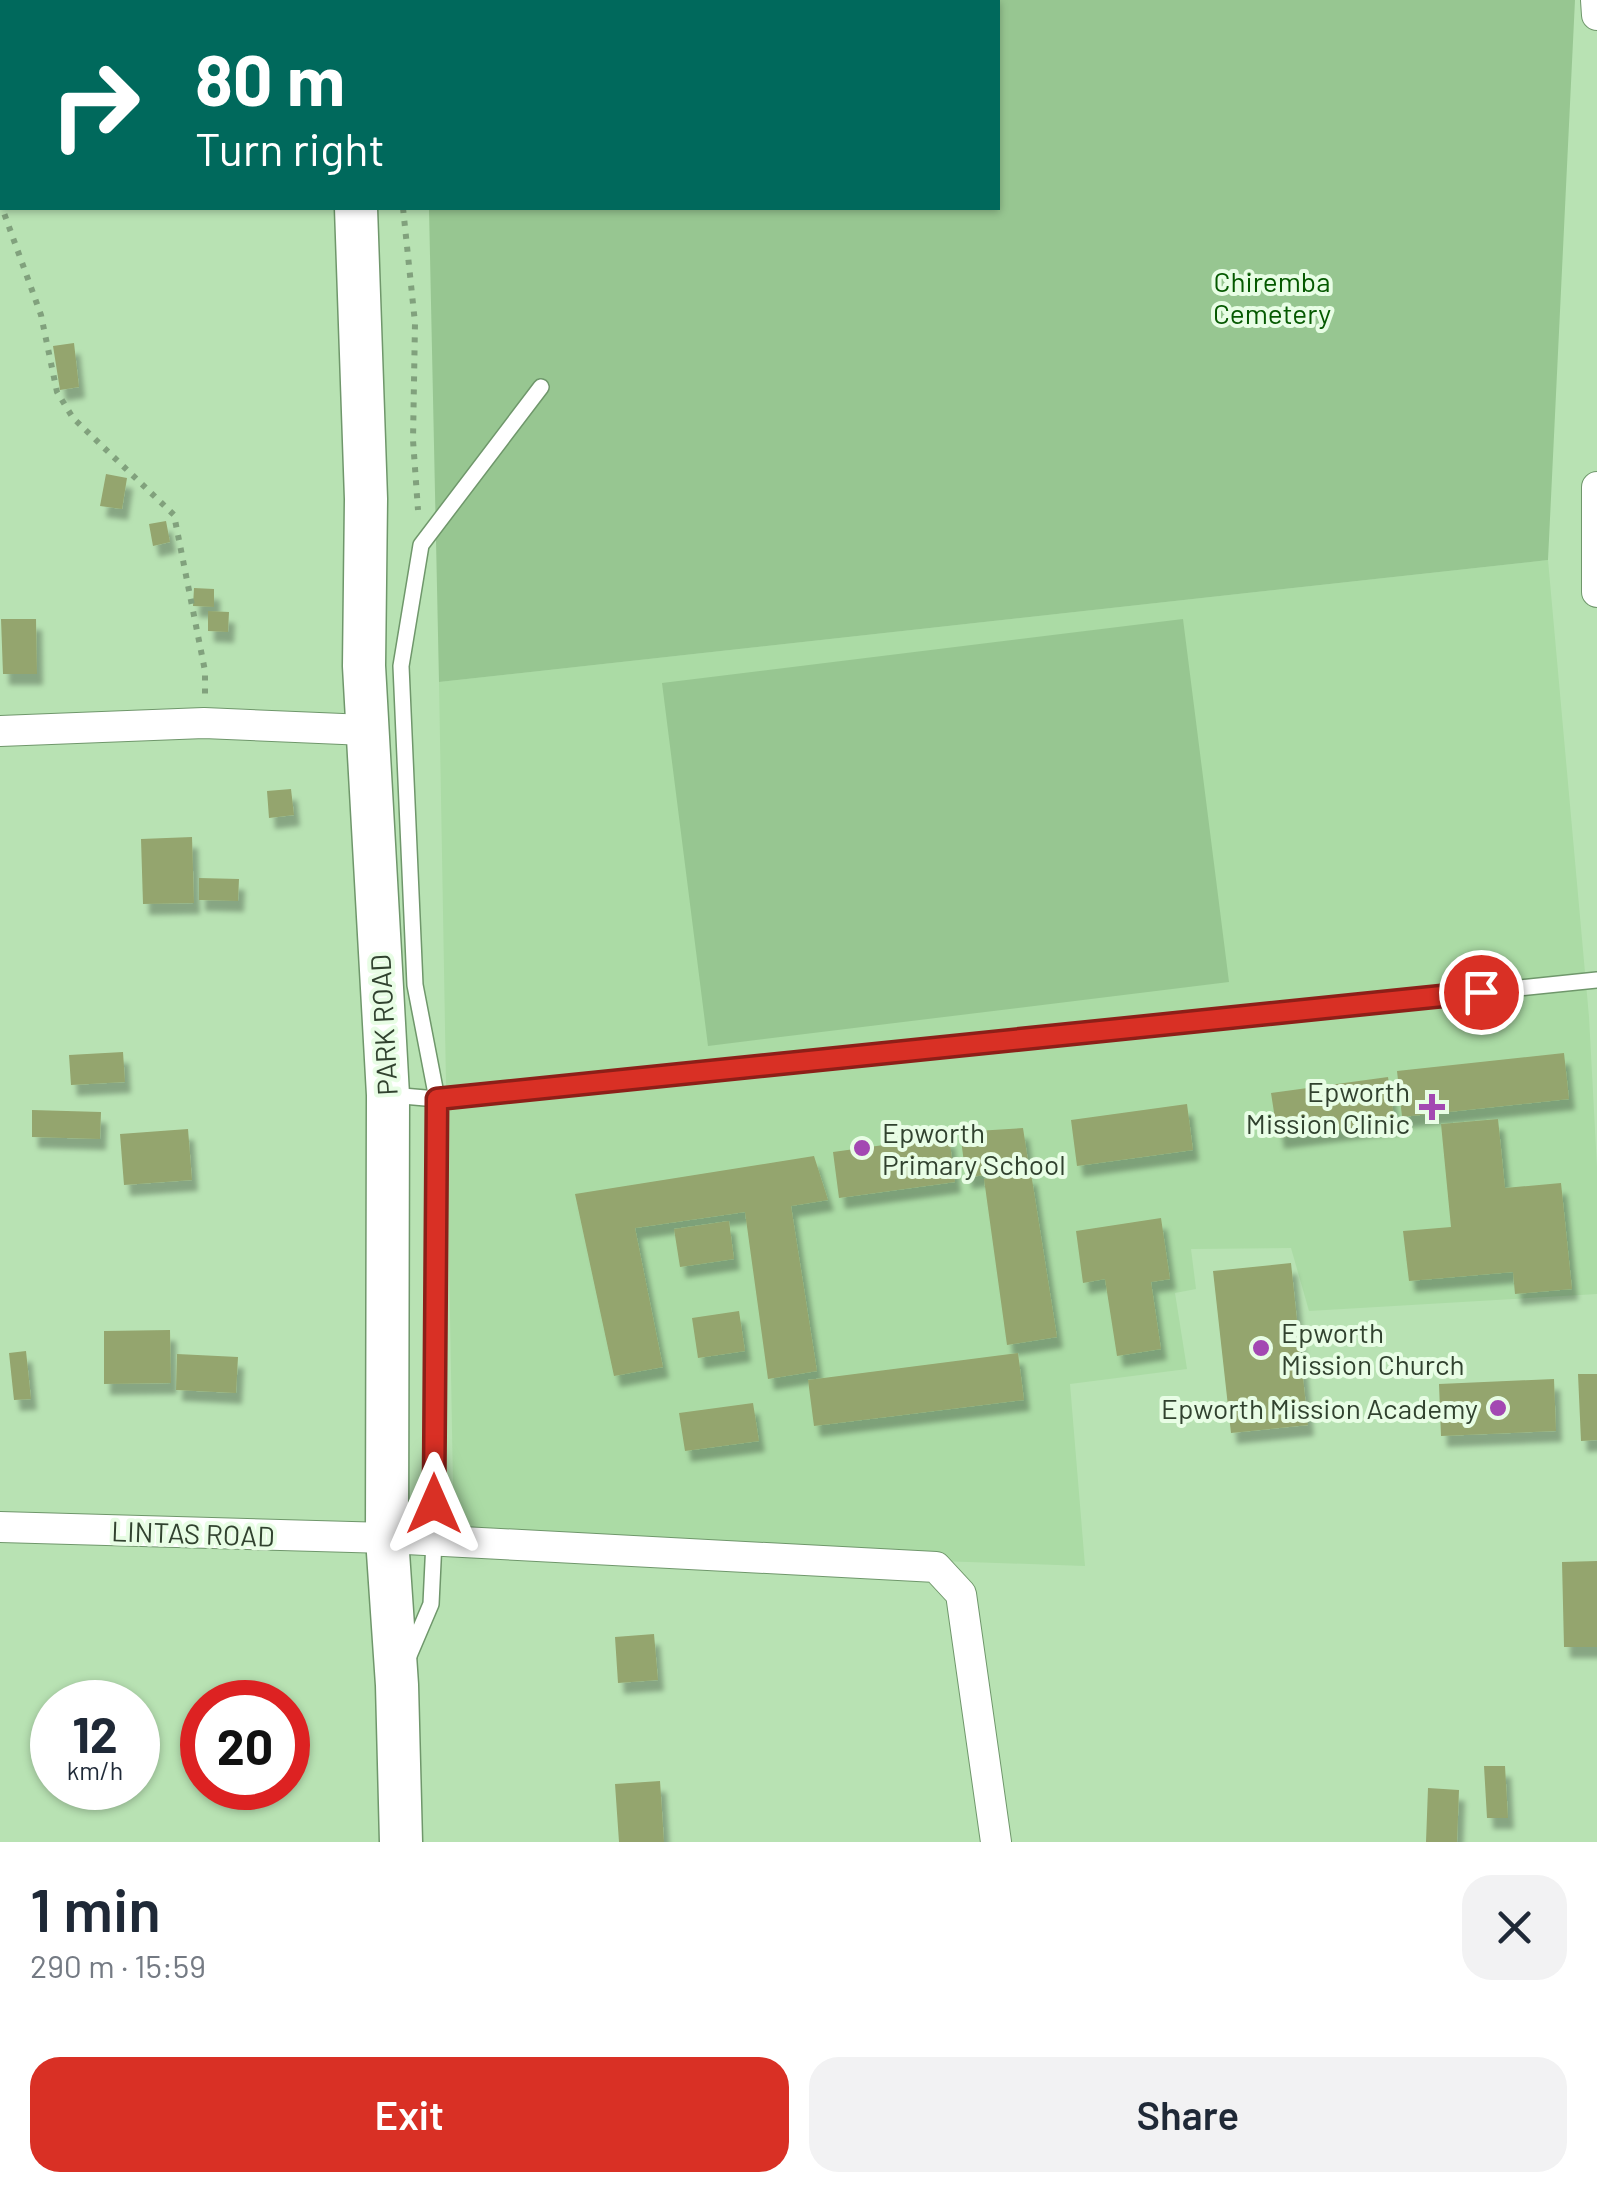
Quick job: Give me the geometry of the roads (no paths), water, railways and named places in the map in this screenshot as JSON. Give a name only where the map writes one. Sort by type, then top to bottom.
[{"type":"street","points":[[1596,0],[1597,15]]},
{"type":"street","name":"PARK ROAD","points":[[356,210],[366,499],[382,666],[366,730],[388,1095],[387,1538],[397,1685],[401,1842]]},
{"type":"street","points":[[1596,579],[1597,487]]},
{"type":"street","points":[[0,731],[204,723],[366,730]]},
{"type":"street","name":"LINTAS ROAD","points":[[0,1527],[387,1538],[936,1567],[962,1594],[996,1842]]},
{"type":"lane","points":[[397,1685],[431,1604],[437,1099],[415,984],[382,666],[421,546],[541,387]]},
{"type":"lane","points":[[388,1095],[437,1099],[1597,980]]},
{"type":"place","name":"Epworth Mission Clinic","points":[[1432,1107]]},
{"type":"place","name":"Epworth Primary School","points":[[862,1148]]},
{"type":"place","name":"Epworth Mission Church","points":[[1261,1348]]},
{"type":"place","name":"Epworth Mission Academy","points":[[1498,1408]]},
{"type":"park label","name":"Chiremba Cemetery","points":[[1272,297]]}]
